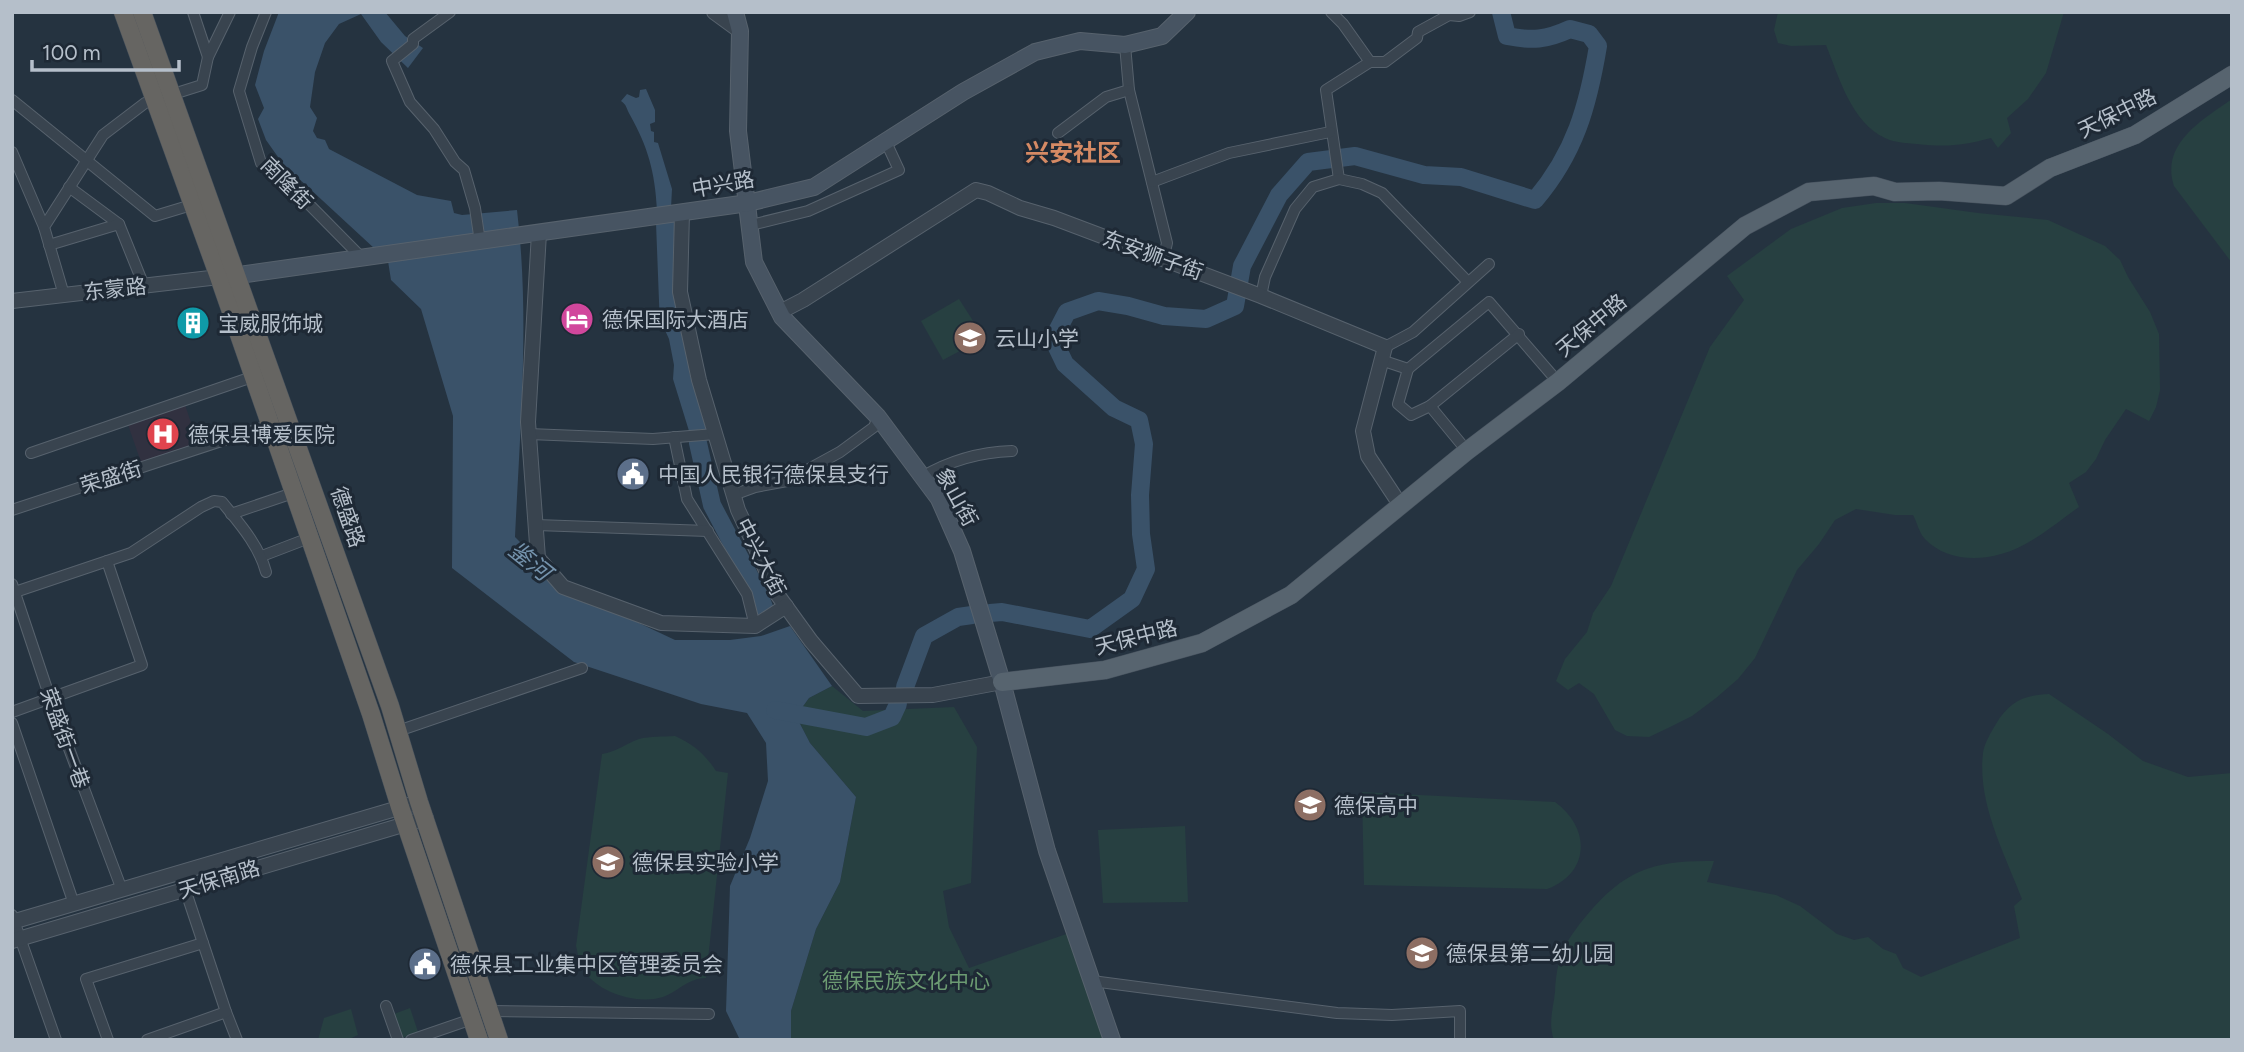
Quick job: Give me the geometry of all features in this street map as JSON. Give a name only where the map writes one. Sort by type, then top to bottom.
[{"type":"highway","points":[[123,12],[163,96],[192,205],[371,713],[479,1040]]},
{"type":"highway","name":"德盛路","points":[[142,12],[163,96],[211,199],[398,731],[499,1040]]},
{"type":"main road","name":"象山街","points":[[735,12],[740,31],[738,131],[754,262],[782,317],[878,417],[939,499],[962,551],[1002,682],[1047,851],[1112,1040]]},
{"type":"main road","name":"中兴路","points":[[219,277],[748,203],[814,187],[963,92],[1035,52],[1080,41],[1125,45],[1162,36],[1187,12]]},
{"type":"main road","name":"天保中路","points":[[1002,682],[1105,670],[1202,643],[1292,595],[1467,451],[1558,382],[1745,226],[1809,192],[1874,186],[1895,192],[1939,191],[2006,196],[2050,169],[2135,135],[2232,75]]},
{"type":"street","points":[[193,12],[208,57]]},
{"type":"street","points":[[44,227],[103,135],[145,103],[202,85],[208,57],[230,12]]},
{"type":"street","name":"南隆街","points":[[266,12],[239,92],[261,163],[291,186],[362,258]]},
{"type":"street","points":[[450,12],[413,38],[413,44],[392,61],[410,102],[435,129],[455,162],[464,170],[475,208],[480,242]]},
{"type":"street","points":[[714,12],[740,31]]},
{"type":"street","points":[[1331,12],[1370,62]]},
{"type":"street","points":[[1339,179],[1326,90],[1370,62],[1385,62],[1417,38],[1418,32],[1449,15],[1459,16],[1470,12]]},
{"type":"street","points":[[1125,45],[1129,90],[1167,243],[1163,260]]},
{"type":"street","points":[[1058,133],[1106,97],[1129,90]]},
{"type":"street","points":[[12,100],[155,216],[211,199]]},
{"type":"street","points":[[1153,182],[1228,153],[1331,132]]},
{"type":"street","points":[[751,225],[808,211],[899,170],[886,142]]},
{"type":"street","points":[[12,152],[44,227],[64,295]]},
{"type":"street","points":[[1261,296],[1265,277],[1295,209],[1313,187],[1339,179],[1362,184],[1382,193],[1468,282]]},
{"type":"street","points":[[69,187],[119,224],[144,286]]},
{"type":"street","name":"东安狮子街","points":[[779,312],[803,300],[976,190],[988,192],[1020,208],[1054,218],[1261,296],[1383,354]]},
{"type":"street","name":"中兴大街","points":[[682,212],[680,292],[699,380],[738,510],[786,606],[811,641],[858,696],[933,695],[1002,682]]},
{"type":"street","points":[[49,244],[119,224]]},
{"type":"street","points":[[532,234],[529,434],[538,558],[563,587],[661,623],[755,626],[786,606]]},
{"type":"street","points":[[1401,506],[1368,456],[1363,431],[1383,354],[1413,332],[1489,264]]},
{"type":"street","name":"东蒙路","points":[[14,297],[64,295],[219,277]]},
{"type":"street","points":[[1519,334],[1430,406],[1411,415],[1398,404],[1408,369],[1489,302],[1519,334],[1558,382]]},
{"type":"street","points":[[1383,354],[1408,369]]},
{"type":"street","points":[[31,453],[253,377]]},
{"type":"street","points":[[1430,406],[1467,451]]},
{"type":"street","points":[[733,495],[755,487],[788,481],[840,452],[874,427],[878,417]]},
{"type":"street","name":"荣盛街","points":[[12,510],[289,419]]},
{"type":"street","points":[[529,434],[653,439],[715,434]]},
{"type":"street","points":[[674,437],[687,499],[747,594],[755,626]]},
{"type":"street","points":[[922,477],[934,470],[987,452],[1012,450]]},
{"type":"street","points":[[231,514],[293,493]]},
{"type":"street","points":[[14,588],[131,553],[214,501],[222,502],[231,514],[262,556],[267,572]]},
{"type":"street","points":[[536,526],[708,531]]},
{"type":"street","points":[[262,556],[309,538]]},
{"type":"street","points":[[12,712],[142,665],[107,561]]},
{"type":"street","name":"荣盛街一巷","points":[[14,588],[50,698],[122,890]]},
{"type":"street","points":[[398,731],[582,668]]},
{"type":"street","points":[[12,723],[74,904]]},
{"type":"street","name":"天保南路","points":[[16,940],[186,889],[422,810]]},
{"type":"street","name":"天保南路","points":[[13,919],[403,816]]},
{"type":"street","points":[[186,889],[237,1040]]},
{"type":"street","points":[[13,919],[16,940],[56,1040]]},
{"type":"street","points":[[108,1040],[86,979],[203,943]]},
{"type":"street","points":[[1092,981],[1337,1013],[1392,1015],[1460,1011],[1460,1040]]},
{"type":"street","points":[[386,1006],[398,1040]]},
{"type":"street","points":[[489,1011],[709,1014]]},
{"type":"street","points":[[146,1040],[226,1013]]},
{"type":"street","points":[[411,1040],[472,1018]]},
{"type":"shaded area","name":"德保县博爱医院","points":[[184,402],[199,446],[142,465],[127,422]]},
{"type":"green space","points":[[1778,12],[2064,12],[2046,73],[2028,99],[2007,118],[2011,133],[1998,148],[1991,138],[1946,146],[1928,145],[1893,141],[1873,131],[1848,98],[1826,45],[1791,46],[1778,43],[1774,30]]},
{"type":"green space","points":[[2232,99],[2232,263],[2174,186],[2171,171],[2178,146],[2186,135]]},
{"type":"green space","points":[[1876,203],[1905,203],[2048,220],[2105,246],[2120,260],[2150,312],[2159,334],[2160,390],[2156,407],[2149,421],[2126,409],[2086,472],[2069,483],[2079,507],[2042,534],[2011,551],[1981,558],[1951,555],[1925,539],[1913,515],[1856,509],[1835,520],[1797,570],[1755,658],[1738,679],[1692,716],[1649,737],[1627,736],[1615,730],[1594,694],[1579,683],[1568,690],[1556,681],[1565,659],[1587,632],[1593,613],[1611,586],[1710,347],[1744,300],[1727,276],[1791,229],[1842,208]]},
{"type":"green space","points":[[959,299],[984,338],[943,360],[921,321]]},
{"type":"green space","name":"德保民族文化中心","points":[[832,686],[863,711],[954,707],[977,747],[971,883],[943,891],[949,927],[969,968],[1075,931],[1112,1040],[791,1040],[791,1011],[816,929],[840,882],[856,797],[810,743],[796,716],[809,698]]},
{"type":"green space","points":[[2049,694],[2143,761],[2188,777],[2232,773],[2232,1040],[1554,1040],[1551,1022],[1556,980],[1567,942],[1587,915],[1615,887],[1643,870],[1658,866],[1714,861],[1707,882],[1776,895],[1800,906],[1837,934],[1854,940],[1868,937],[1883,949],[1896,954],[1903,968],[1921,977],[2020,938],[2014,906],[2022,899],[1988,809],[1982,772],[1983,753],[1994,727],[2006,710],[2025,698]]},
{"type":"green space","points":[[675,736],[698,750],[716,771],[728,773],[706,978],[689,982],[663,997],[631,998],[609,991],[591,979],[581,965],[576,946],[602,754],[639,739]]},
{"type":"green space","points":[[1362,792],[1555,802],[1575,824],[1581,849],[1578,861],[1561,882],[1547,889],[1364,885]]},
{"type":"green space","points":[[1185,826],[1188,902],[1103,903],[1098,830]]},
{"type":"green space","points":[[410,1008],[418,1032],[402,1038],[394,1014]]},
{"type":"green space","points":[[351,1009],[358,1035],[347,1040],[318,1040],[324,1018]]},
{"type":"water","name":"鉴河","points":[[279,12],[385,12],[405,36],[423,48],[408,68],[381,42],[361,14],[339,24],[325,43],[315,72],[310,107],[317,118],[313,131],[317,138],[325,140],[329,149],[417,195],[451,201],[454,213],[462,215],[517,210],[523,332],[515,537],[535,557],[545,579],[575,598],[607,608],[675,640],[730,640],[761,636],[790,626],[832,686],[809,698],[796,716],[810,743],[856,797],[840,882],[816,929],[791,1011],[791,1040],[740,1040],[726,1011],[730,886],[750,838],[768,781],[766,743],[747,713],[701,704],[574,662],[452,568],[453,416],[421,309],[391,280],[388,261],[283,164],[266,140],[258,119],[264,108],[255,85]]},
{"type":"water","points":[[646,89],[655,110],[655,122],[650,124],[651,131],[654,132],[654,142],[658,143],[672,189],[671,208],[657,210],[646,149],[621,101],[627,94],[639,97],[640,90]]},
{"type":"water","points":[[675,221],[683,329],[690,375],[706,429],[689,431],[673,379],[674,365],[669,339],[664,328],[660,327],[656,223]]},
{"type":"waterway","points":[[990,613],[1002,612],[1090,629],[1132,599],[1146,569],[1141,534],[1140,495],[1144,444],[1139,420],[1114,408],[1065,364],[1053,339],[1067,312],[1098,301],[1164,316],[1206,319],[1235,306],[1242,266],[1279,195],[1308,162],[1355,156],[1424,175],[1461,177],[1535,200],[1560,165],[1578,128],[1590,89],[1598,46],[1589,34],[1570,29],[1539,38],[1507,36],[1501,12]]},
{"type":"waterway","points":[[698,443],[712,505],[765,610]]},
{"type":"waterway","points":[[905,687],[924,636],[958,617],[972,615]]},
{"type":"waterway","points":[[775,710],[866,727],[892,717],[898,704]]},
{"type":"place","name":"德保国际大酒店","points":[[577,319]]},
{"type":"place","name":"宝威服饰城","points":[[193,323]]},
{"type":"place","name":"云山小学","points":[[970,338]]},
{"type":"place","name":"德保县博爱医院","points":[[163,434]]},
{"type":"place","name":"中国人民银行德保县支行","points":[[633,474]]},
{"type":"place","name":"德保高中","points":[[1310,805]]},
{"type":"place","name":"德保县实验小学","points":[[608,862]]},
{"type":"place","name":"德保县第二幼儿园","points":[[1422,953]]},
{"type":"place","name":"德保县工业集中区管理委员会","points":[[425,964]]},
{"type":"district","name":"兴安社区","points":[[1073,152]]}]
